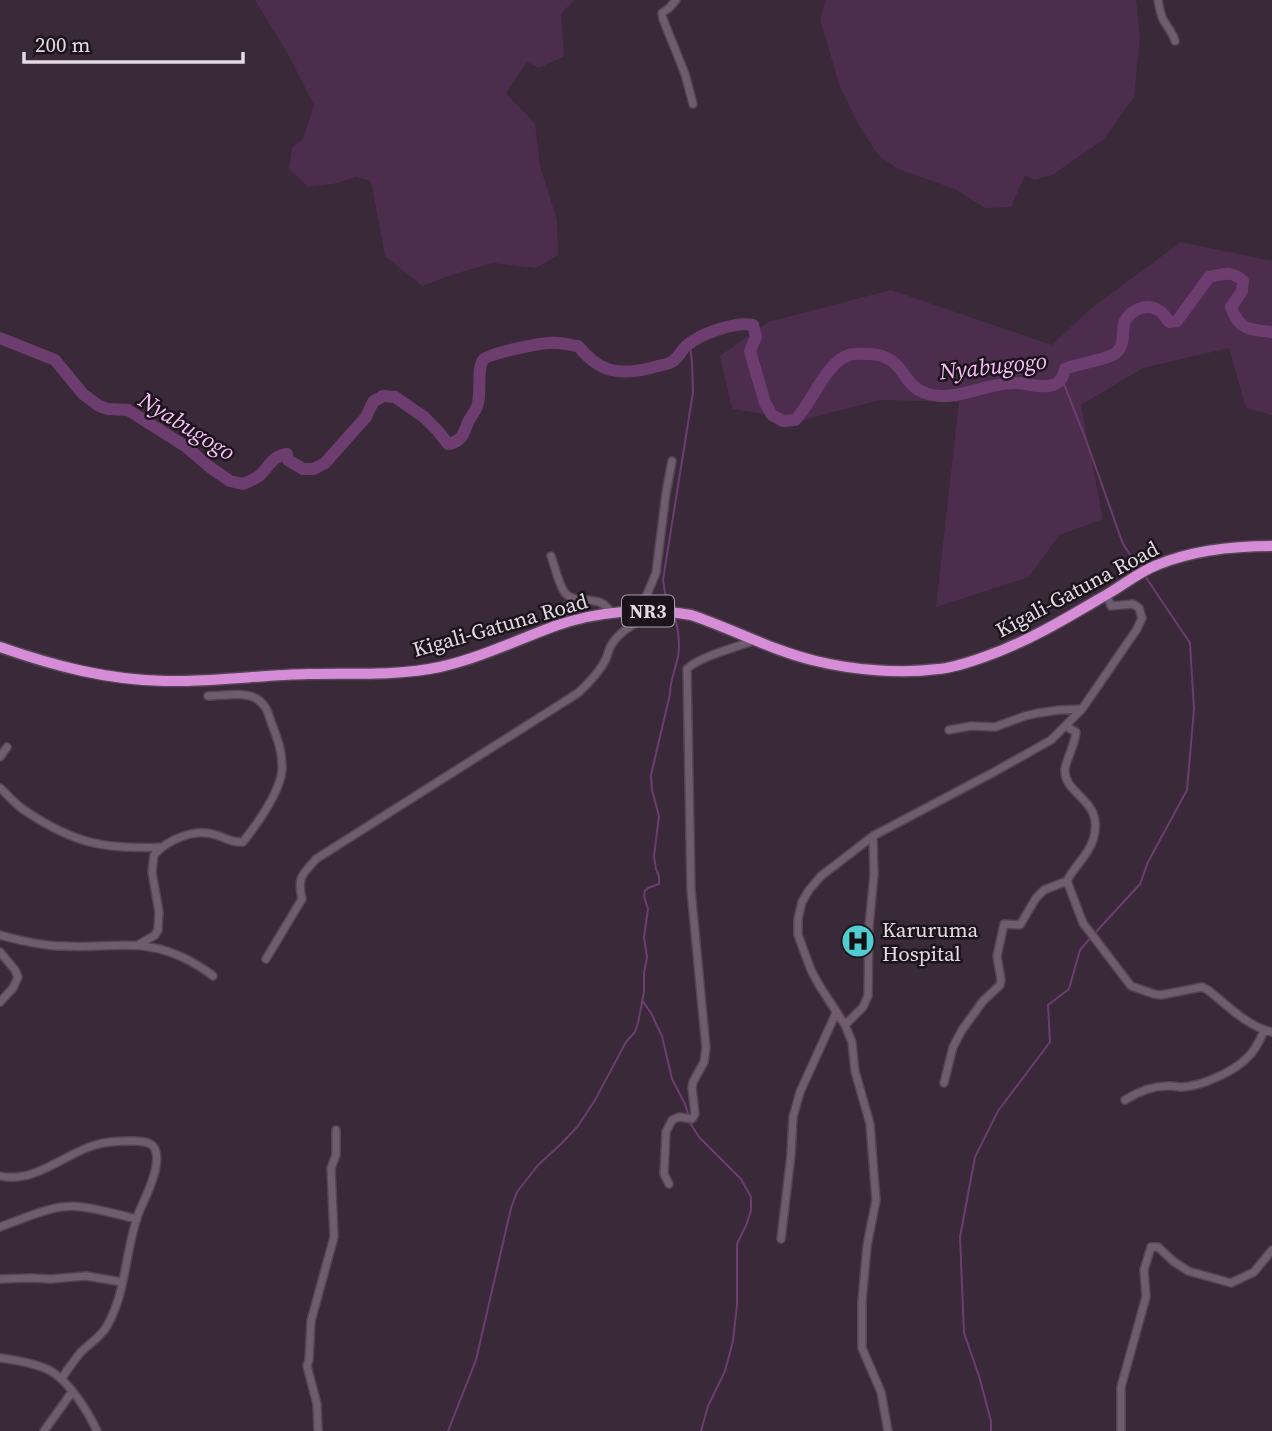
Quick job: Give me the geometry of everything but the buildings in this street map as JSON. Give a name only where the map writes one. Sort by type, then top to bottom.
[{"type":"highway","name":"Kigali-Gatuna Road","points":[[0,647],[87,673],[151,680],[372,674],[441,666],[558,626],[611,613],[661,611],[691,615],[817,662],[866,669],[939,669],[1012,648],[1154,566],[1216,549],[1272,546]]},
{"type":"street","points":[[676,0],[662,13],[685,74],[693,104]]},
{"type":"street","points":[[1158,0],[1160,14],[1172,31],[1175,41]]},
{"type":"street","points":[[640,611],[656,573],[672,461]]},
{"type":"street","points":[[551,556],[568,596],[601,602],[611,613]]},
{"type":"street","points":[[888,1431],[881,1392],[862,1348],[862,1301],[867,1246],[876,1200],[870,1124],[860,1091],[852,1042],[804,954],[798,919],[802,902],[821,876],[873,836],[1051,740],[1082,709],[1142,618],[1139,608],[1133,604],[1111,606],[1107,594]]},
{"type":"street","points":[[266,958],[302,899],[300,878],[316,859],[578,693],[594,678],[611,645],[626,628],[661,611]]},
{"type":"street","points":[[669,1184],[664,1174],[666,1132],[672,1120],[678,1116],[692,1119],[695,1114],[692,1088],[706,1056],[691,890],[687,668],[691,664],[756,640]]},
{"type":"street","points":[[138,945],[158,930],[159,912],[152,866],[154,855],[163,846],[184,835],[213,833],[235,843],[243,842],[271,800],[282,771],[275,730],[268,710],[259,700],[248,695],[208,696]]},
{"type":"street","points":[[948,730],[971,726],[995,727],[1038,713],[1082,709]]},
{"type":"street","points":[[944,1083],[953,1047],[962,1030],[983,1001],[1000,985],[997,957],[1004,924],[1020,925],[1044,890],[1067,881],[1092,843],[1095,814],[1082,796],[1069,785],[1065,769],[1076,732],[1065,726]]},
{"type":"street","points":[[0,757],[7,747]]},
{"type":"street","points":[[0,788],[23,809],[74,838],[122,848],[163,846]]},
{"type":"street","points":[[845,1025],[863,1007],[867,996],[874,875],[873,836]]},
{"type":"street","points":[[1067,881],[1083,923],[1131,986],[1161,995],[1202,987],[1251,1023],[1268,1031],[1248,1058],[1231,1070],[1198,1084],[1140,1091],[1125,1100]]},
{"type":"street","points":[[0,934],[61,947],[138,945],[159,948],[179,955],[213,976]]},
{"type":"street","points":[[0,952],[18,977],[13,988],[0,1002]]},
{"type":"street","points":[[781,1239],[793,1116],[800,1091],[836,1013]]},
{"type":"street","points":[[318,1431],[317,1405],[307,1366],[311,1321],[334,1237],[330,1183],[331,1168],[336,1155],[336,1130]]},
{"type":"street","points":[[0,1176],[13,1178],[37,1171],[98,1144],[136,1141],[150,1144],[156,1154],[154,1174],[137,1219],[118,1299],[106,1328],[83,1350],[62,1378]]},
{"type":"street","points":[[0,1227],[46,1211],[71,1206],[137,1219]]},
{"type":"street","points":[[1121,1431],[1121,1387],[1146,1297],[1144,1270],[1151,1247],[1158,1247],[1166,1252],[1173,1261],[1188,1271],[1231,1283],[1254,1272],[1272,1250]]},
{"type":"street","points":[[0,1279],[86,1276],[122,1282]]},
{"type":"street","points":[[0,1358],[48,1369],[62,1378],[86,1410],[97,1431]]},
{"type":"street","points":[[44,1431],[72,1392]]},
{"type":"shaded area","points":[[255,0],[574,0],[561,14],[564,56],[539,68],[527,62],[506,93],[535,124],[540,166],[557,220],[558,255],[536,268],[493,263],[422,286],[385,256],[371,181],[356,177],[333,184],[308,187],[289,169],[292,148],[303,139],[314,105],[289,56]]},
{"type":"shaded area","points":[[826,0],[1136,0],[1140,37],[1134,97],[1103,140],[1052,175],[1034,180],[1025,175],[1011,207],[985,208],[955,189],[898,169],[878,155],[858,124],[840,87],[820,19]]},
{"type":"shaded area","points":[[1181,242],[1272,261],[1272,415],[1246,408],[1229,348],[1143,368],[1081,405],[1103,519],[1059,535],[1029,577],[936,607],[959,402],[880,400],[803,420],[732,409],[720,356],[768,322],[891,290],[1052,345],[1089,310]]},
{"type":"waterway","name":"Nyabugogo","points":[[0,338],[55,360],[83,394],[99,406],[128,410],[185,446],[230,481],[243,484],[259,476],[274,459],[282,455],[287,454],[288,460],[303,469],[314,469],[325,463],[366,417],[373,402],[383,396],[395,397],[424,417],[448,444],[456,441],[463,434],[477,406],[483,360],[537,345],[558,343],[578,346],[594,362],[610,370],[629,372],[672,362],[692,341],[709,333],[737,325],[753,325],[756,337],[750,351],[765,403],[772,415],[783,421],[795,420],[833,366],[841,359],[854,354],[871,354],[891,360],[917,389],[936,396],[1004,384],[1053,385],[1061,379],[1065,369],[1117,352],[1121,345],[1125,321],[1136,310],[1154,308],[1169,322],[1177,321],[1209,277],[1219,275],[1231,274],[1243,281],[1242,291],[1231,307],[1238,320],[1251,329],[1272,332]]},
{"type":"waterway","points":[[673,607],[665,593],[663,580],[693,392],[690,344]]},
{"type":"waterway","points":[[1062,379],[1123,544],[1139,568]]},
{"type":"waterway","points":[[1095,933],[1140,884],[1148,862],[1187,790],[1194,709],[1190,643],[1145,576]]},
{"type":"waterway","points":[[448,1431],[476,1360],[517,1192],[538,1165],[578,1126],[638,1023],[647,957],[644,937],[648,909],[644,896],[648,888],[659,884],[654,856],[659,816],[651,775],[678,656],[679,638],[675,616]]},
{"type":"waterway","points":[[991,1431],[991,1421],[979,1376],[964,1333],[960,1237],[975,1157],[998,1111],[1050,1042],[1048,1005],[1069,989],[1080,950],[1091,937]]},
{"type":"waterway","points":[[642,1000],[662,1036],[672,1079],[689,1117]]},
{"type":"waterway","points":[[690,1123],[699,1137],[741,1179],[751,1197],[751,1210],[737,1244],[737,1305],[733,1341],[725,1371],[708,1406],[701,1431]]},
{"type":"place","name":"Karuruma Hospital","points":[[858,941]]}]
